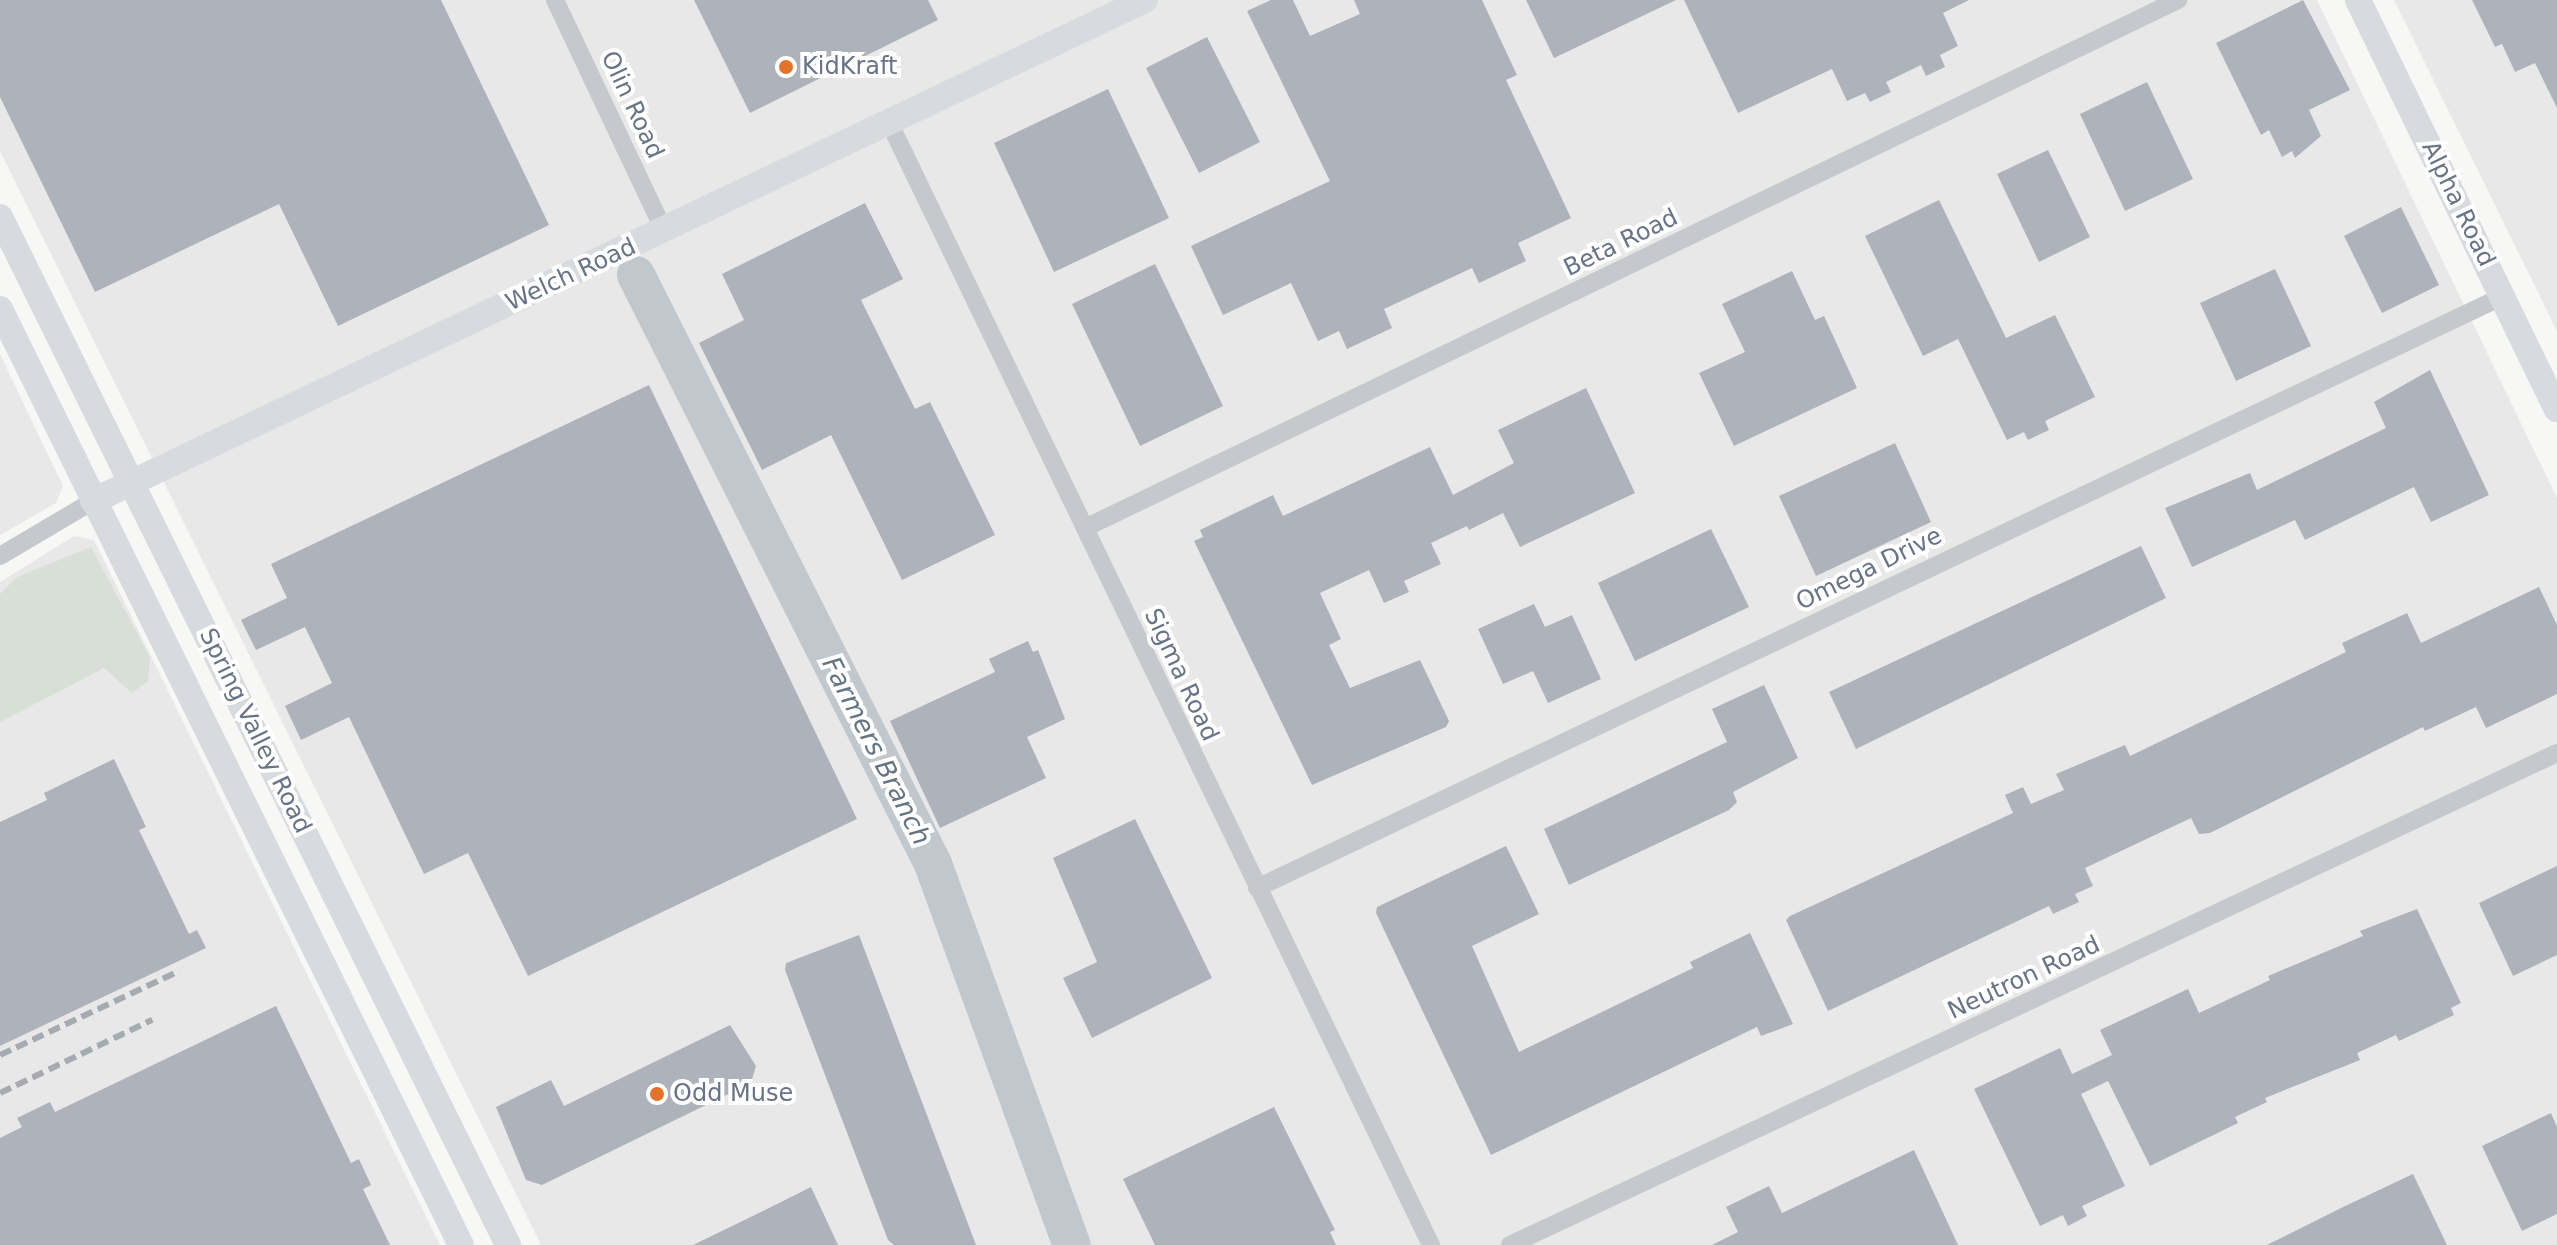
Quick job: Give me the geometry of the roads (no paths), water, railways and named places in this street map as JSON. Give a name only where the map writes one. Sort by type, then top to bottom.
[{"type":"main road","name":"Welch Road","points":[[93,501],[1145,0]]},
{"type":"main road","name":"Alpha Road","points":[[2358,0],[2557,409]]},
{"type":"main road","name":"Spring Valley Road","points":[[0,217],[508,1245]]},
{"type":"main road","name":"Spring Valley Road","points":[[0,309],[461,1245]]},
{"type":"main road","points":[[371,1060],[408,1043]]},
{"type":"street","name":"Olin Road","points":[[555,0],[664,231]]},
{"type":"street","name":"Beta Road","points":[[1085,528],[2178,0]]},
{"type":"street","name":"Sigma Road","points":[[890,124],[1431,1245]]},
{"type":"street","name":"Omega Drive","points":[[1257,888],[2503,296]]},
{"type":"street","name":"Welch Road","points":[[0,556],[93,501]]},
{"type":"street","name":"Neutron Road","points":[[1510,1245],[2557,753]]},
{"type":"waterway","name":"Farmers Branch","points":[[636,275],[933,864],[1072,1245]]},
{"type":"railway","points":[[0,1055],[179,971]]},
{"type":"railway","points":[[0,1093],[152,1020]]},
{"type":"place","name":"KidKraft","points":[[786,67]]},
{"type":"place","name":"Odd Muse","points":[[657,1094]]}]
